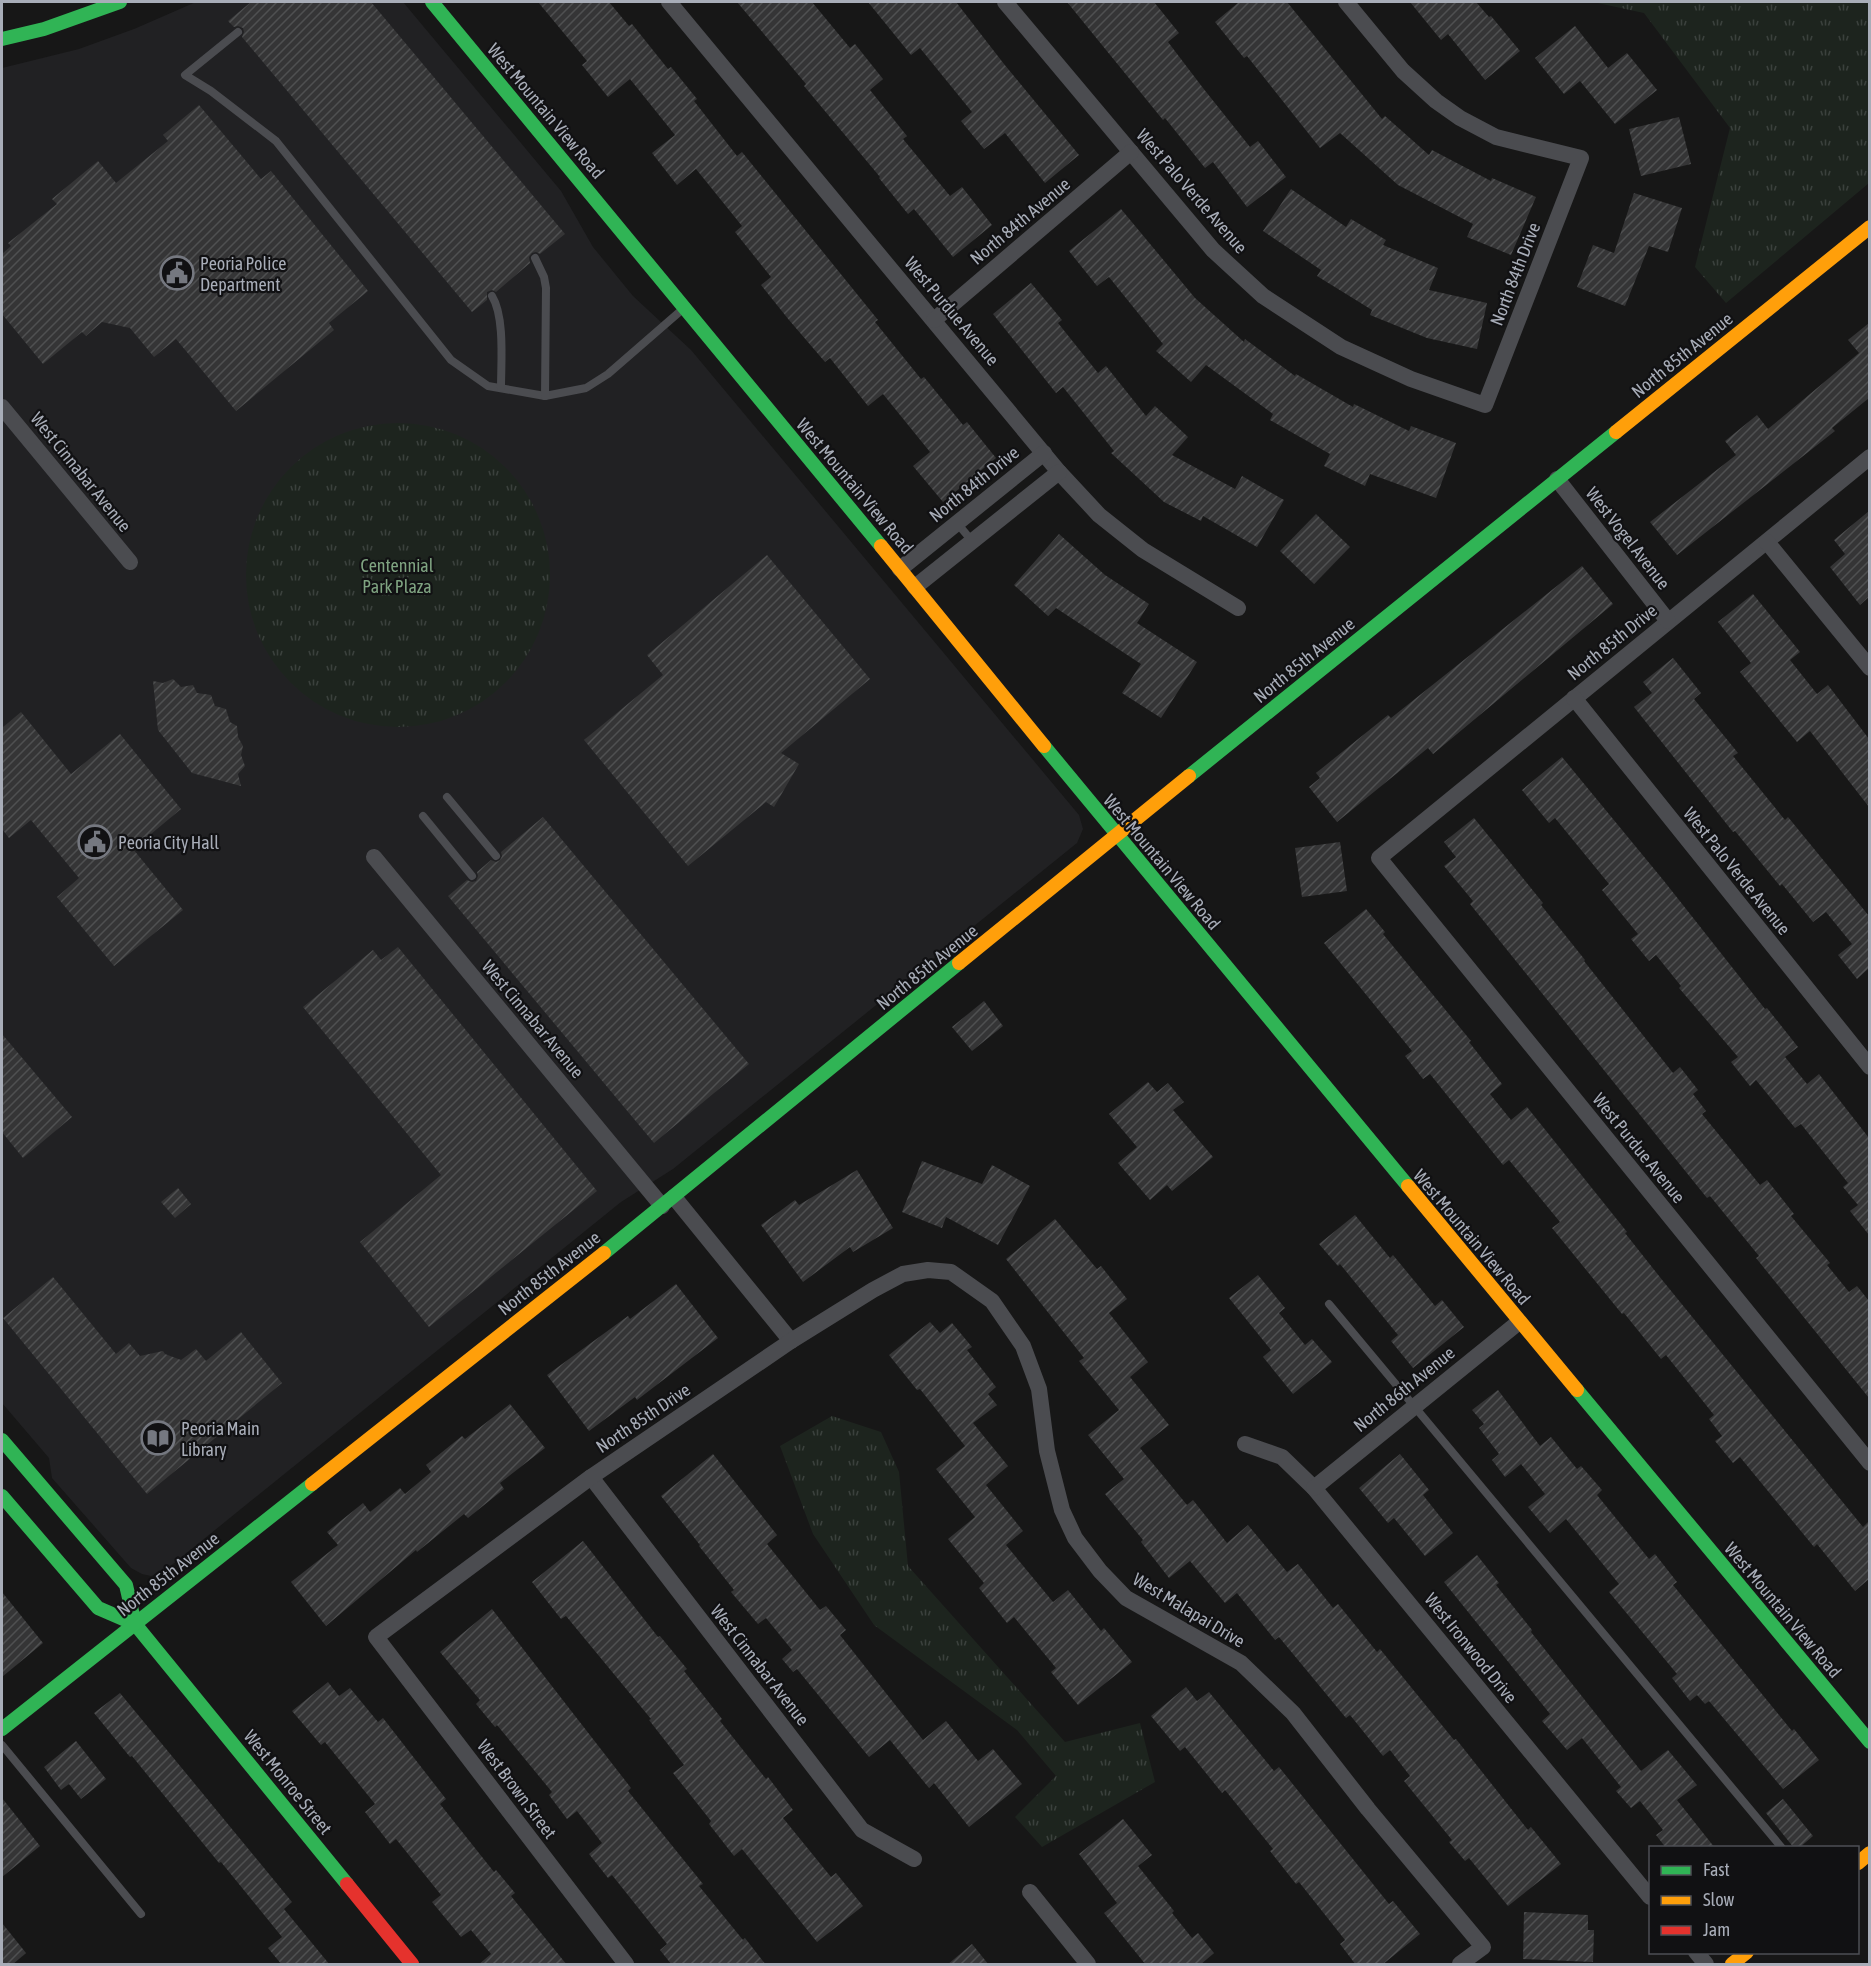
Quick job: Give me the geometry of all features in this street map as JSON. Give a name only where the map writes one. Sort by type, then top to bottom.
[{"type":"street","points":[[2,39],[44,29],[120,2]]},
{"type":"street","name":"West Mountain View Road","points":[[432,2],[915,586],[1116,835],[1869,1742]]},
{"type":"street","name":"West Purdue Avenue","points":[[669,2],[1059,472],[1099,515],[1143,550],[1238,608]]},
{"type":"street","name":"West Palo Verde Avenue","points":[[1005,2],[1213,249],[1263,296],[1341,347],[1411,379],[1485,405]]},
{"type":"street","name":"North 84th Drive","points":[[1350,3],[1404,71],[1436,101],[1460,118],[1496,137],[1581,158],[1485,405]]},
{"type":"street","name":"North 84th Avenue","points":[[934,320],[1131,152]]},
{"type":"street","name":"North 85th Avenue","points":[[2,1729],[668,1202],[1116,835],[1869,226]]},
{"type":"street","name":"West Cinnabar Avenue","points":[[2,407],[130,562]]},
{"type":"street","name":"North 84th Drive","points":[[900,568],[1044,453]]},
{"type":"street","name":"North 85th Drive","points":[[1379,858],[1869,457]]},
{"type":"street","points":[[915,586],[1059,472]]},
{"type":"street","name":"West Vogel Avenue","points":[[1557,479],[1668,621]]},
{"type":"street","points":[[1767,542],[1869,668]]},
{"type":"street","name":"West Palo Verde Avenue","points":[[1574,698],[1869,1067]]},
{"type":"street","name":"West Cinnabar Avenue","points":[[374,857],[668,1202],[791,1341]]},
{"type":"street","name":"West Purdue Avenue","points":[[1379,858],[1869,1463]]},
{"type":"street","name":"North 85th Drive","points":[[376,1637],[591,1477],[791,1341],[903,1274],[928,1270],[951,1272]]},
{"type":"street","name":"West Malapai Drive","points":[[951,1272],[992,1301],[1023,1346],[1039,1389],[1047,1451],[1062,1510],[1075,1538],[1100,1571],[1126,1598],[1241,1663],[1293,1713],[1368,1809],[1483,1947],[1460,1965]]},
{"type":"street","name":"North 86th Avenue","points":[[1314,1488],[1519,1322]]},
{"type":"street","name":"West Monroe Street","points":[[2,1440],[126,1585],[135,1624],[412,1965]]},
{"type":"street","name":"West Ironwood Drive","points":[[1245,1444],[1282,1457],[1314,1488],[1649,1896]]},
{"type":"street","name":"West Cinnabar Avenue","points":[[591,1477],[862,1830],[914,1859]]},
{"type":"street","name":"West Monroe Street","points":[[2,1496],[98,1608],[135,1624]]},
{"type":"street","name":"West Brown Street","points":[[376,1637],[626,1965]]},
{"type":"street","points":[[1030,1892],[1088,1965]]},
{"type":"street","points":[[1732,1965],[1746,1954]]},
{"type":"lane","points":[[238,32],[185,75],[276,141],[452,360],[489,386],[545,396],[586,388],[608,374],[685,308]]},
{"type":"lane","points":[[535,258],[544,277],[546,288],[545,396]]},
{"type":"lane","points":[[492,296],[496,303],[499,324],[501,388]]},
{"type":"lane","points":[[957,523],[972,541]]},
{"type":"lane","points":[[447,797],[496,856]]},
{"type":"lane","points":[[423,816],[472,876]]},
{"type":"lane","points":[[1329,1304],[1780,1846]]},
{"type":"lane","points":[[2,1745],[141,1914]]},
{"type":"shaded area","points":[[196,2],[403,2],[561,191],[593,247],[633,296],[691,350],[1079,815],[1083,829],[1077,843],[673,1169],[621,1202],[163,1572],[151,1576],[131,1568],[52,1478],[49,1458],[2,1403],[2,68],[79,49],[134,29]]},
{"type":"green space","points":[[1593,2],[1869,2],[1869,183],[1726,303],[1695,267],[1730,128],[1644,13]]},
{"type":"green space","name":"Centennial Park Plaza","points":[[383,423],[413,423],[442,429],[470,441],[495,457],[516,478],[532,503],[544,531],[550,560],[550,590],[539,633],[525,660],[506,683],[483,702],[456,716],[413,727],[383,727],[354,721],[326,709],[301,693],[280,672],[264,647],[252,619],[246,590],[246,560],[252,531],[264,503],[280,478],[301,457],[326,441],[354,429]]},
{"type":"green space","points":[[832,1416],[881,1432],[899,1472],[908,1566],[1065,1742],[1140,1723],[1155,1782],[1042,1847],[1015,1817],[1056,1776],[1017,1730],[874,1625],[813,1534],[780,1446]]},
{"type":"building","points":[[251,2],[371,2],[565,234],[540,254],[532,253],[529,257],[530,263],[496,292],[492,290],[487,292],[487,300],[472,312],[242,37],[243,28],[234,27],[228,21]]},
{"type":"building","points":[[538,2],[609,2],[629,26],[632,24],[668,69],[671,67],[697,99],[694,101],[737,156],[742,152],[878,320],[875,322],[921,379],[924,377],[963,425],[967,422],[996,458],[943,502],[913,466],[930,452],[883,394],[868,406],[830,358],[825,362],[789,320],[761,285],[771,277],[735,232],[742,226],[696,169],[677,185],[652,153],[675,135],[630,79],[608,97],[582,65],[587,61]]},
{"type":"building","points":[[737,2],[812,2],[850,48],[855,44],[883,79],[870,90],[907,136],[903,139],[950,196],[962,187],[992,225],[953,257],[914,209],[908,214],[804,86],[806,84]]},
{"type":"building","points":[[868,2],[956,2],[1079,155],[1045,183],[1005,133],[984,149],[961,121],[972,112],[920,48],[911,55]]},
{"type":"building","points":[[1067,2],[1154,2],[1179,33],[1168,42],[1250,147],[1258,141],[1286,177],[1247,207],[1213,162],[1205,168]]},
{"type":"building","points":[[1239,2],[1287,2],[1382,119],[1385,116],[1429,155],[1432,150],[1491,181],[1492,178],[1536,197],[1511,255],[1467,237],[1473,224],[1398,185],[1340,133],[1320,148],[1247,56],[1244,58],[1215,22]]},
{"type":"building","points":[[1410,2],[1476,2],[1489,17],[1491,16],[1520,51],[1485,80],[1448,34],[1441,40]]},
{"type":"building","points":[[1575,26],[1608,68],[1627,53],[1657,90],[1615,124],[1580,81],[1564,94],[1535,58]]},
{"type":"building","name":"Peoria Police Department","points":[[199,105],[261,179],[271,171],[368,291],[329,323],[334,330],[236,411],[176,339],[154,357],[130,328],[102,322],[86,336],[82,332],[43,364],[2,314],[2,254],[11,246],[8,243],[57,204],[52,199],[98,161],[116,183],[168,141],[163,135]]},
{"type":"building","points":[[1679,117],[1691,164],[1641,176],[1629,129]]},
{"type":"building","points":[[1291,189],[1346,227],[1351,219],[1386,240],[1383,245],[1438,268],[1429,290],[1487,303],[1477,349],[1427,338],[1370,315],[1372,310],[1317,276],[1321,270],[1263,231]]},
{"type":"building","points":[[1634,193],[1682,208],[1668,252],[1649,246],[1625,306],[1577,287],[1593,245],[1614,253]]},
{"type":"building","points":[[1121,209],[1195,298],[1244,342],[1245,339],[1295,376],[1296,374],[1353,407],[1354,404],[1409,431],[1411,426],[1456,443],[1436,498],[1370,474],[1365,486],[1324,466],[1330,454],[1270,420],[1273,414],[1206,365],[1191,382],[1156,351],[1163,344],[1109,277],[1097,286],[1069,251]]},
{"type":"building","points":[[1031,283],[1062,320],[1058,323],[1098,373],[1106,366],[1146,416],[1155,406],[1188,437],[1172,455],[1235,489],[1242,476],[1284,500],[1257,547],[1203,516],[1201,521],[1164,502],[1111,453],[1114,451],[1063,387],[1056,393],[993,314]]},
{"type":"building","points":[[1869,323],[1869,398],[1832,428],[1835,431],[1677,555],[1650,522],[1736,455],[1725,441],[1757,415],[1768,429],[1859,353],[1848,340]]},
{"type":"building","points":[[1869,511],[1869,597],[1860,605],[1830,567],[1845,554],[1834,540]]},
{"type":"building","points":[[1316,514],[1350,547],[1314,584],[1280,551]]},
{"type":"building","points":[[1059,534],[1105,575],[1149,604],[1137,623],[1197,662],[1161,718],[1122,693],[1141,664],[1056,608],[1048,616],[1014,585]]},
{"type":"building","points":[[767,555],[870,679],[781,753],[799,764],[774,807],[766,802],[688,866],[584,740],[663,675],[647,655]]},
{"type":"building","points":[[1582,566],[1613,604],[1433,754],[1428,748],[1337,822],[1309,787],[1320,778],[1316,773],[1388,715],[1391,718]]},
{"type":"building","points":[[1753,594],[1800,652],[1790,660],[1817,694],[1828,685],[1869,739],[1869,807],[1810,731],[1797,742],[1740,672],[1751,663],[1718,622]]},
{"type":"building","points":[[1673,658],[1701,693],[1694,699],[1738,753],[1733,756],[1785,820],[1788,817],[1869,916],[1869,968],[1857,979],[1838,955],[1852,944],[1826,912],[1813,922],[1735,831],[1733,832],[1634,707],[1652,693],[1643,682]]},
{"type":"building","points":[[173,679],[181,687],[193,685],[197,693],[211,695],[215,706],[226,709],[230,722],[237,726],[238,737],[243,746],[241,755],[245,766],[238,774],[241,786],[192,773],[158,730],[153,681],[163,683]]},
{"type":"building","name":"Peoria City Hall","points":[[21,712],[71,774],[120,734],[181,809],[133,849],[183,910],[114,966],[57,897],[79,878],[31,820],[9,838],[2,829],[2,728]]},
{"type":"building","points":[[1562,757],[1798,1047],[1785,1057],[1807,1084],[1819,1074],[1869,1138],[1869,1235],[1850,1211],[1858,1205],[1843,1187],[1848,1183],[1801,1124],[1795,1128],[1756,1080],[1750,1086],[1731,1062],[1738,1057],[1679,988],[1681,986],[1656,955],[1649,961],[1631,939],[1638,934],[1602,890],[1609,884],[1555,818],[1549,823],[1522,790]]},
{"type":"building","points":[[543,817],[749,1064],[654,1143],[448,896],[467,880],[476,881],[477,872],[491,860],[496,862],[500,860],[501,852]]},
{"type":"building","points":[[1474,818],[1543,903],[1541,905],[1673,1073],[1680,1067],[1698,1090],[1693,1094],[1706,1111],[1702,1114],[1760,1185],[1767,1180],[1794,1214],[1791,1216],[1830,1263],[1827,1265],[1849,1292],[1857,1286],[1869,1301],[1869,1398],[1756,1258],[1759,1256],[1710,1196],[1707,1198],[1470,904],[1473,901],[1444,866],[1456,857],[1444,842]]},
{"type":"building","points":[[1340,842],[1347,891],[1302,897],[1295,848]]},
{"type":"building","points":[[1366,909],[1385,932],[1383,934],[1471,1041],[1469,1042],[1502,1084],[1490,1094],[1511,1120],[1527,1107],[1627,1232],[1625,1233],[1663,1281],[1863,1527],[1869,1521],[1869,1579],[1855,1591],[1817,1544],[1814,1547],[1740,1457],[1733,1463],[1715,1441],[1722,1436],[1709,1419],[1714,1415],[1666,1355],[1661,1359],[1624,1313],[1622,1314],[1552,1228],[1560,1222],[1509,1160],[1503,1165],[1430,1074],[1423,1079],[1405,1056],[1412,1051],[1324,943]]},
{"type":"building","points":[[398,947],[597,1191],[429,1327],[360,1242],[441,1175],[303,1007],[373,950],[381,960]]},
{"type":"building","points":[[984,1001],[1003,1026],[972,1051],[952,1027]]},
{"type":"building","points":[[2,1034],[72,1117],[23,1158],[2,1132]]},
{"type":"building","points":[[1148,1082],[1157,1092],[1168,1083],[1184,1102],[1173,1110],[1213,1157],[1172,1191],[1167,1185],[1150,1200],[1118,1163],[1137,1147],[1109,1114]]},
{"type":"building","points":[[922,1161],[982,1184],[992,1165],[1030,1186],[998,1245],[946,1217],[942,1228],[902,1212]]},
{"type":"building","points":[[857,1170],[893,1228],[853,1252],[850,1247],[803,1282],[761,1225],[795,1200],[799,1205]]},
{"type":"building","points":[[178,1188],[191,1204],[175,1218],[161,1202]]},
{"type":"building","points":[[1355,1215],[1390,1258],[1393,1255],[1435,1306],[1442,1300],[1464,1327],[1413,1368],[1391,1341],[1398,1335],[1340,1264],[1338,1266],[1319,1244]]},
{"type":"building","points":[[1055,1219],[1097,1269],[1101,1266],[1127,1299],[1109,1313],[1148,1362],[1130,1377],[1169,1425],[1140,1448],[1187,1505],[1193,1500],[1227,1543],[1248,1525],[1287,1572],[1298,1564],[1333,1608],[1338,1604],[1377,1652],[1380,1649],[1454,1740],[1456,1739],[1528,1830],[1531,1827],[1561,1864],[1508,1906],[1469,1858],[1465,1861],[1449,1842],[1452,1840],[1404,1781],[1410,1776],[1390,1750],[1383,1756],[1350,1715],[1346,1718],[1279,1637],[1275,1640],[1237,1593],[1225,1603],[1190,1561],[1169,1578],[1141,1542],[1143,1540],[1105,1494],[1124,1479],[1088,1435],[1119,1410],[1079,1361],[1084,1358],[1006,1259]]},
{"type":"building","points":[[1258,1275],[1285,1308],[1279,1313],[1305,1345],[1312,1339],[1332,1362],[1293,1394],[1263,1357],[1271,1350],[1229,1298]]},
{"type":"building","name":"Peoria Main Library","points":[[53,1277],[116,1354],[129,1343],[140,1356],[163,1351],[181,1360],[196,1349],[206,1361],[241,1332],[282,1383],[147,1494],[3,1318]]},
{"type":"building","points":[[676,1284],[718,1338],[637,1400],[635,1397],[589,1431],[547,1375],[628,1316],[630,1319]]},
{"type":"building","points":[[930,1322],[940,1333],[952,1323],[972,1347],[967,1350],[996,1387],[988,1394],[997,1405],[973,1423],[1008,1466],[986,1485],[1023,1531],[1006,1545],[1053,1602],[1068,1590],[1101,1631],[1104,1628],[1132,1662],[1078,1705],[1051,1672],[1056,1668],[1014,1617],[1007,1623],[979,1588],[984,1583],[948,1539],[975,1517],[936,1469],[965,1446],[920,1389],[917,1390],[889,1355]]},
{"type":"building","points":[[1498,1390],[1540,1446],[1551,1437],[1577,1469],[1581,1466],[1602,1490],[1597,1495],[1649,1559],[1655,1554],[1677,1582],[1673,1585],[1792,1731],[1794,1729],[1819,1760],[1783,1789],[1709,1701],[1705,1704],[1697,1695],[1690,1701],[1672,1678],[1677,1674],[1609,1592],[1619,1584],[1566,1519],[1550,1533],[1528,1507],[1545,1494],[1521,1464],[1505,1477],[1492,1460],[1499,1454],[1479,1428],[1484,1424],[1472,1410]]},
{"type":"building","points":[[510,1404],[545,1448],[500,1483],[504,1489],[468,1518],[464,1514],[417,1552],[416,1550],[326,1626],[291,1582],[338,1545],[327,1532],[363,1503],[370,1512],[400,1488],[405,1494],[431,1472],[426,1465],[462,1436],[465,1439]]},
{"type":"building","points":[[713,1454],[777,1535],[767,1544],[820,1610],[826,1606],[846,1630],[840,1635],[923,1740],[946,1721],[978,1761],[993,1749],[1022,1784],[969,1827],[934,1783],[929,1788],[890,1740],[869,1757],[797,1669],[793,1672],[782,1659],[792,1650],[766,1618],[758,1624],[731,1592],[734,1590],[661,1496]]},
{"type":"building","points":[[1400,1454],[1429,1490],[1423,1495],[1453,1533],[1425,1556],[1394,1518],[1388,1523],[1359,1488]]},
{"type":"building","points":[[583,1541],[658,1637],[660,1636],[687,1669],[684,1671],[722,1719],[720,1721],[793,1810],[783,1818],[831,1877],[836,1873],[863,1906],[817,1942],[742,1849],[734,1856],[709,1824],[711,1821],[673,1773],[684,1765],[649,1720],[651,1719],[566,1616],[561,1619],[532,1582]]},
{"type":"building","points":[[1477,1555],[1499,1583],[1496,1585],[1532,1630],[1531,1632],[1641,1771],[1668,1750],[1697,1785],[1677,1800],[1713,1846],[1664,1846],[1656,1835],[1663,1830],[1640,1801],[1631,1808],[1616,1791],[1621,1787],[1582,1738],[1567,1750],[1542,1721],[1550,1714],[1444,1582]]},
{"type":"building","points":[[2,1592],[43,1643],[2,1677]]},
{"type":"building","points":[[492,1609],[631,1788],[628,1791],[703,1884],[699,1886],[766,1965],[672,1965],[660,1950],[667,1944],[612,1875],[608,1878],[589,1854],[602,1843],[577,1811],[567,1819],[549,1795],[552,1792],[497,1725],[495,1727],[476,1704],[480,1700],[440,1652]]},
{"type":"building","points":[[328,1682],[339,1696],[350,1688],[378,1722],[383,1718],[446,1799],[440,1804],[494,1872],[496,1870],[515,1893],[511,1896],[567,1965],[478,1965],[491,1954],[471,1930],[461,1937],[432,1902],[441,1895],[396,1839],[390,1844],[365,1812],[375,1804],[325,1742],[321,1745],[292,1711]]},
{"type":"building","points":[[1186,1687],[1197,1701],[1209,1692],[1274,1771],[1279,1767],[1389,1904],[1393,1901],[1420,1934],[1382,1965],[1356,1965],[1340,1944],[1345,1940],[1299,1882],[1296,1884],[1270,1851],[1273,1849],[1225,1790],[1222,1793],[1185,1747],[1180,1751],[1151,1716]]},
{"type":"building","points":[[120,1693],[292,1902],[284,1909],[330,1965],[282,1965],[268,1948],[282,1937],[94,1713]]},
{"type":"building","points":[[76,1741],[106,1779],[81,1799],[69,1784],[61,1790],[44,1767]]},
{"type":"building","points":[[2,1798],[40,1846],[2,1877]]},
{"type":"building","points":[[1783,1799],[1813,1836],[1801,1846],[1792,1846],[1766,1813]]},
{"type":"building","points":[[1123,1819],[1152,1855],[1138,1866],[1174,1911],[1172,1913],[1192,1938],[1198,1933],[1214,1953],[1200,1965],[1146,1965],[1104,1913],[1117,1903],[1079,1854]]},
{"type":"building","points":[[1524,1912],[1588,1915],[1588,1930],[1594,1930],[1593,1962],[1523,1959]]},
{"type":"building","points":[[2,1923],[26,1953],[12,1965],[2,1965]]},
{"type":"building","points":[[972,1944],[989,1965],[947,1965]]},
{"type":"traffic: fast","points":[[2,39],[44,29],[120,2]]},
{"type":"traffic: fast","points":[[432,2],[881,546]]},
{"type":"traffic: fast","points":[[1189,776],[1616,432]]},
{"type":"traffic: fast","points":[[1044,746],[1408,1186]]},
{"type":"traffic: fast","points":[[604,1253],[959,963]]},
{"type":"traffic: fast","points":[[1577,1390],[1870,1742]]},
{"type":"traffic: fast","points":[[2,1440],[126,1585],[135,1624]]},
{"type":"traffic: fast","points":[[2,1729],[312,1484]]},
{"type":"traffic: fast","points":[[2,1496],[98,1608],[135,1624],[347,1884]]},
{"type":"traffic: slow","points":[[1616,432],[1870,227]]},
{"type":"traffic: slow","points":[[881,546],[1044,746]]},
{"type":"traffic: slow","points":[[959,963],[1189,776]]},
{"type":"traffic: slow","points":[[1408,1186],[1577,1390]]},
{"type":"traffic: slow","points":[[312,1484],[604,1253]]},
{"type":"traffic: slow","points":[[1859,1862],[1870,1853]]},
{"type":"traffic: slow","points":[[1732,1964],[1744,1954]]},
{"type":"traffic: jam","points":[[347,1884],[412,1964]]},
{"type":"place","name":"Peoria Police Department","points":[[177,273]]},
{"type":"place","name":"Peoria City Hall","points":[[95,842]]},
{"type":"place","name":"Peoria Main Library","points":[[158,1438]]}]
